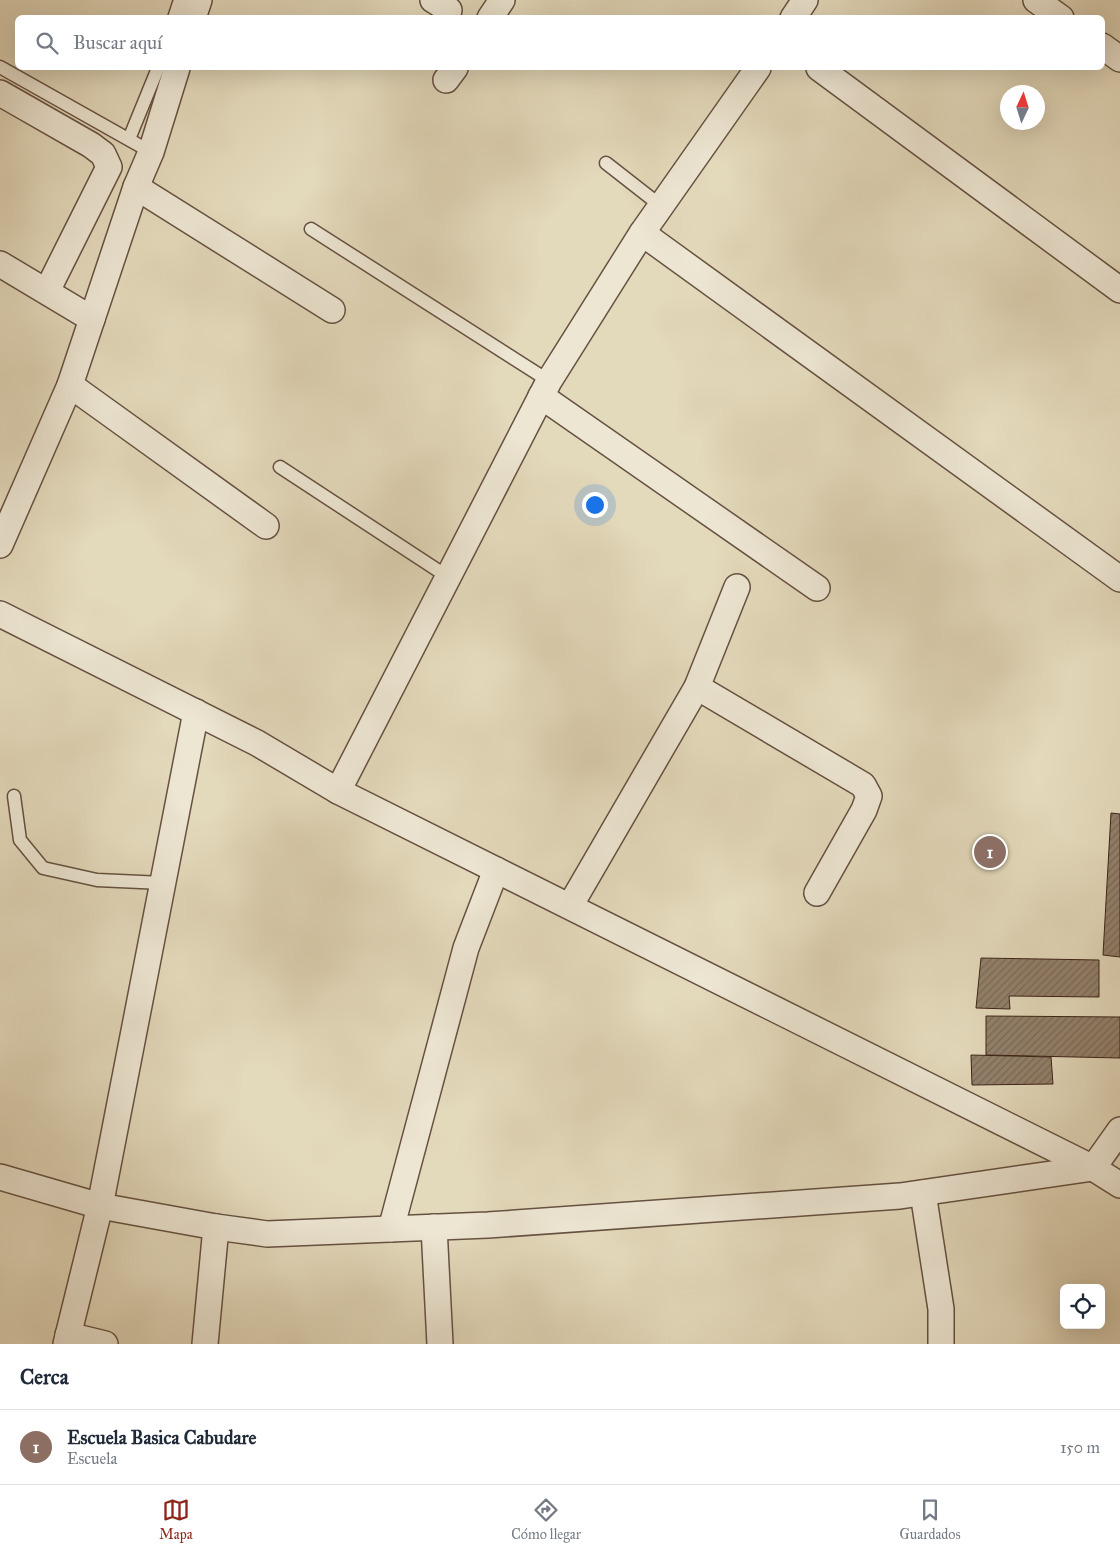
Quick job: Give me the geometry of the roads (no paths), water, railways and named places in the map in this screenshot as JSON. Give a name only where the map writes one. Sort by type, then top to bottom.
[{"type":"street","points":[[194,15],[199,0]]},
{"type":"street","points":[[492,15],[502,0]]},
{"type":"street","points":[[795,15],[805,0]]},
{"type":"street","points":[[1036,0],[1057,15]]},
{"type":"street","points":[[1105,48],[1120,59]]},
{"type":"street","points":[[0,546],[70,385],[136,186],[151,152],[176,70]]},
{"type":"street","points":[[338,791],[545,389],[642,233],[757,70]]},
{"type":"street","points":[[823,70],[1120,290]]},
{"type":"street","points":[[0,93],[91,145],[103,154],[109,167],[48,291]]},
{"type":"street","points":[[136,186],[332,310]]},
{"type":"street","points":[[642,233],[1120,579]]},
{"type":"street","points":[[0,264],[92,319]]},
{"type":"street","points":[[70,385],[266,526]]},
{"type":"street","points":[[545,389],[817,588]]},
{"type":"street","points":[[570,906],[697,687],[737,587]]},
{"type":"street","points":[[0,614],[257,743],[338,791],[1093,1168],[1120,1185]]},
{"type":"street","points":[[697,687],[863,785],[869,796],[864,810],[817,892]]},
{"type":"street","points":[[105,1344],[67,1340],[100,1206],[196,712]]},
{"type":"street","points":[[391,1229],[466,948],[496,870]]},
{"type":"street","points":[[0,1177],[100,1206],[216,1227],[267,1234],[391,1229],[923,1193],[1093,1168],[1120,1130]]},
{"type":"street","points":[[923,1193],[941,1309],[941,1344]]},
{"type":"street","points":[[205,1344],[216,1227]]},
{"type":"street","points":[[434,1227],[440,1344]]},
{"type":"lane","points":[[175,15],[180,0]]},
{"type":"lane","points":[[0,67],[151,152]]},
{"type":"lane","points":[[129,139],[157,70]]},
{"type":"lane","points":[[606,163],[661,206]]},
{"type":"lane","points":[[311,230],[545,389]]},
{"type":"lane","points":[[280,467],[448,577]]},
{"type":"lane","points":[[14,796],[20,840],[43,868],[97,880],[163,883]]},
{"type":"place","name":"Escuela Basica Cabudare","points":[[990,852]]}]
